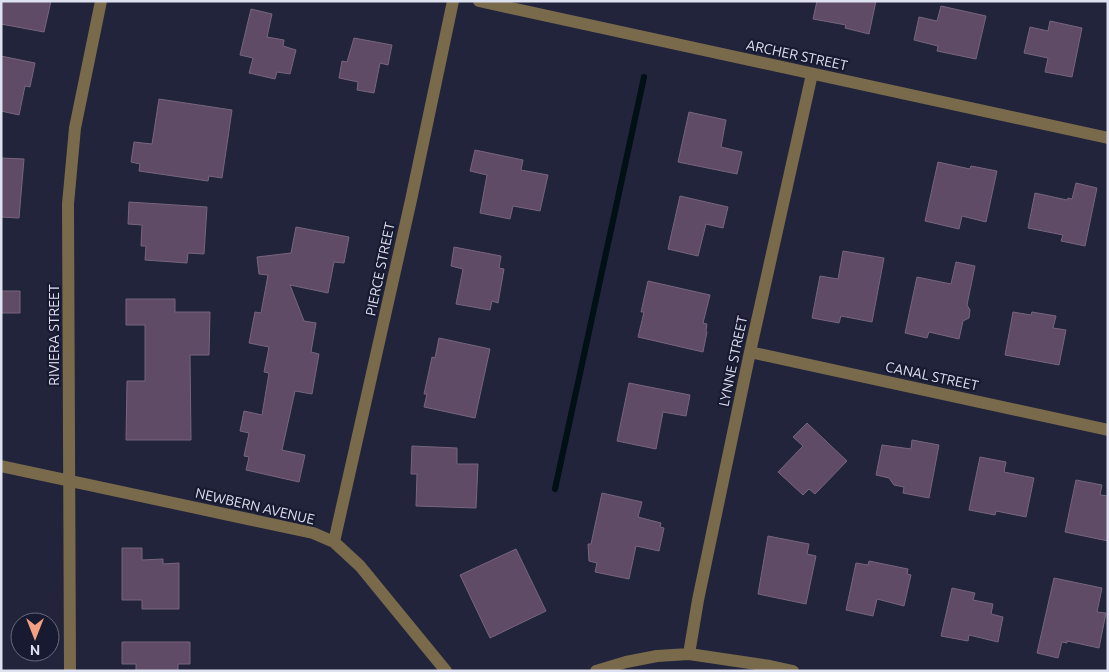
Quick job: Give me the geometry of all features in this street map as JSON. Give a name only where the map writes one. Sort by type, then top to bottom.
[{"type":"street","name":"RIVIERA STREET","points":[[70,671],[68,204],[75,128],[101,1]]},
{"type":"street","name":"PIERCE STREET","points":[[334,542],[408,210],[452,1]]},
{"type":"street","name":"ARCHER STREET","points":[[480,1],[1108,138]]},
{"type":"street","name":"LYNNE STREET","points":[[689,654],[698,600],[750,352],[812,74]]},
{"type":"street","name":"CANAL STREET","points":[[750,352],[1108,430]]},
{"type":"street","name":"NEWBERN AVENUE","points":[[1,466],[313,534],[334,542],[360,566],[446,671]]},
{"type":"street","points":[[596,671],[626,662],[657,656],[689,654],[793,671]]},
{"type":"building","points":[[1,1],[51,1],[44,32],[1,24]]},
{"type":"building","points":[[817,1],[876,1],[869,34],[845,28],[846,25],[813,19]]},
{"type":"building","points":[[941,6],[986,16],[976,59],[937,51],[938,46],[914,40],[919,17],[937,21]]},
{"type":"building","points":[[251,9],[272,14],[267,37],[284,40],[283,46],[296,50],[290,74],[277,72],[275,79],[249,73],[253,58],[240,55]]},
{"type":"building","points":[[1050,21],[1082,28],[1072,77],[1045,72],[1048,58],[1024,53],[1030,27],[1048,31]]},
{"type":"building","points":[[354,38],[392,45],[388,65],[380,63],[374,93],[357,90],[358,82],[339,78],[342,61],[347,62]]},
{"type":"building","points":[[1,56],[35,63],[30,87],[25,86],[19,115],[1,111]]},
{"type":"building","points":[[159,99],[232,110],[222,178],[209,176],[208,181],[139,171],[140,164],[131,162],[134,142],[152,144]]},
{"type":"building","points":[[689,112],[726,120],[721,147],[742,152],[737,174],[678,162]]},
{"type":"building","points":[[475,150],[523,160],[521,170],[548,175],[540,211],[513,206],[510,219],[480,213],[487,175],[470,171]]},
{"type":"building","points":[[1,158],[24,159],[19,218],[1,217]]},
{"type":"building","points":[[938,162],[970,169],[971,166],[997,171],[986,222],[962,216],[959,229],[925,221]]},
{"type":"building","points":[[1076,183],[1097,188],[1085,246],[1061,241],[1063,235],[1028,228],[1035,193],[1067,200],[1068,198],[1072,199]]},
{"type":"building","points":[[680,196],[728,207],[723,228],[706,224],[698,256],[668,249]]},
{"type":"building","points":[[129,202],[207,207],[204,254],[188,253],[187,263],[145,260],[146,246],[141,246],[142,225],[128,224]]},
{"type":"building","points":[[296,227],[349,237],[344,263],[334,262],[328,293],[290,285],[304,321],[316,323],[311,352],[319,354],[312,394],[295,391],[282,450],[305,455],[299,482],[246,470],[249,457],[244,456],[249,433],[240,431],[244,411],[262,415],[269,373],[264,372],[269,347],[249,343],[255,312],[261,313],[268,275],[259,274],[257,257],[291,253]]},
{"type":"building","points":[[454,247],[501,256],[499,268],[504,269],[498,303],[492,301],[490,310],[456,304],[463,269],[451,266]]},
{"type":"building","points":[[843,251],[884,258],[872,322],[841,316],[839,323],[812,318],[820,276],[838,279]]},
{"type":"building","points":[[956,262],[975,266],[967,305],[970,310],[969,318],[963,321],[959,339],[929,332],[927,338],[905,333],[917,277],[951,284]]},
{"type":"building","points":[[648,281],[710,295],[703,323],[707,324],[707,332],[703,352],[638,337],[644,312],[641,312]]},
{"type":"building","points":[[1,291],[20,291],[20,313],[1,313]]},
{"type":"building","points":[[126,299],[175,299],[175,312],[210,312],[209,355],[190,355],[191,440],[126,440],[127,381],[145,381],[145,325],[126,325]]},
{"type":"building","points":[[1013,312],[1031,315],[1032,312],[1056,316],[1053,328],[1066,330],[1059,365],[1005,355]]},
{"type":"building","points":[[439,338],[490,349],[475,418],[424,407],[427,394],[424,394],[432,357],[435,358]]},
{"type":"building","points":[[629,383],[690,395],[686,416],[663,412],[656,449],[617,441]]},
{"type":"building","points":[[807,423],[847,461],[815,494],[809,489],[803,495],[778,472],[803,446],[793,437]]},
{"type":"building","points":[[912,440],[939,445],[929,498],[903,493],[904,487],[894,485],[889,478],[876,475],[882,445],[911,449]]},
{"type":"building","points":[[412,446],[457,448],[457,464],[478,464],[476,508],[416,506],[417,474],[411,474]]},
{"type":"building","points":[[980,457],[1006,462],[1004,472],[1034,478],[1026,517],[996,511],[995,515],[969,510]]},
{"type":"building","points":[[1076,480],[1102,485],[1100,495],[1108,496],[1108,541],[1065,532]]},
{"type":"building","points":[[602,493],[642,502],[638,517],[661,523],[660,527],[664,528],[659,551],[636,546],[629,579],[595,572],[597,563],[589,561],[588,544],[591,544]]},
{"type":"building","points":[[768,536],[809,544],[807,554],[816,556],[806,604],[758,594]]},
{"type":"building","points":[[122,548],[142,548],[142,560],[163,559],[163,564],[179,563],[179,609],[142,609],[142,600],[122,600]]},
{"type":"building","points":[[516,549],[546,611],[490,638],[460,575]]},
{"type":"building","points":[[869,561],[908,569],[907,574],[911,575],[904,606],[877,599],[873,616],[846,610],[856,563],[868,565]]},
{"type":"building","points":[[1054,578],[1102,588],[1097,612],[1106,613],[1099,648],[1067,641],[1067,643],[1062,642],[1058,658],[1037,653]]},
{"type":"building","points":[[952,588],[975,593],[973,600],[993,604],[991,614],[1003,617],[998,642],[969,635],[968,641],[941,636]]},
{"type":"building","points":[[122,642],[190,642],[190,664],[178,664],[178,671],[136,671],[136,664],[122,664]]},
{"type":"waterway","points":[[555,489],[644,77]]}]
